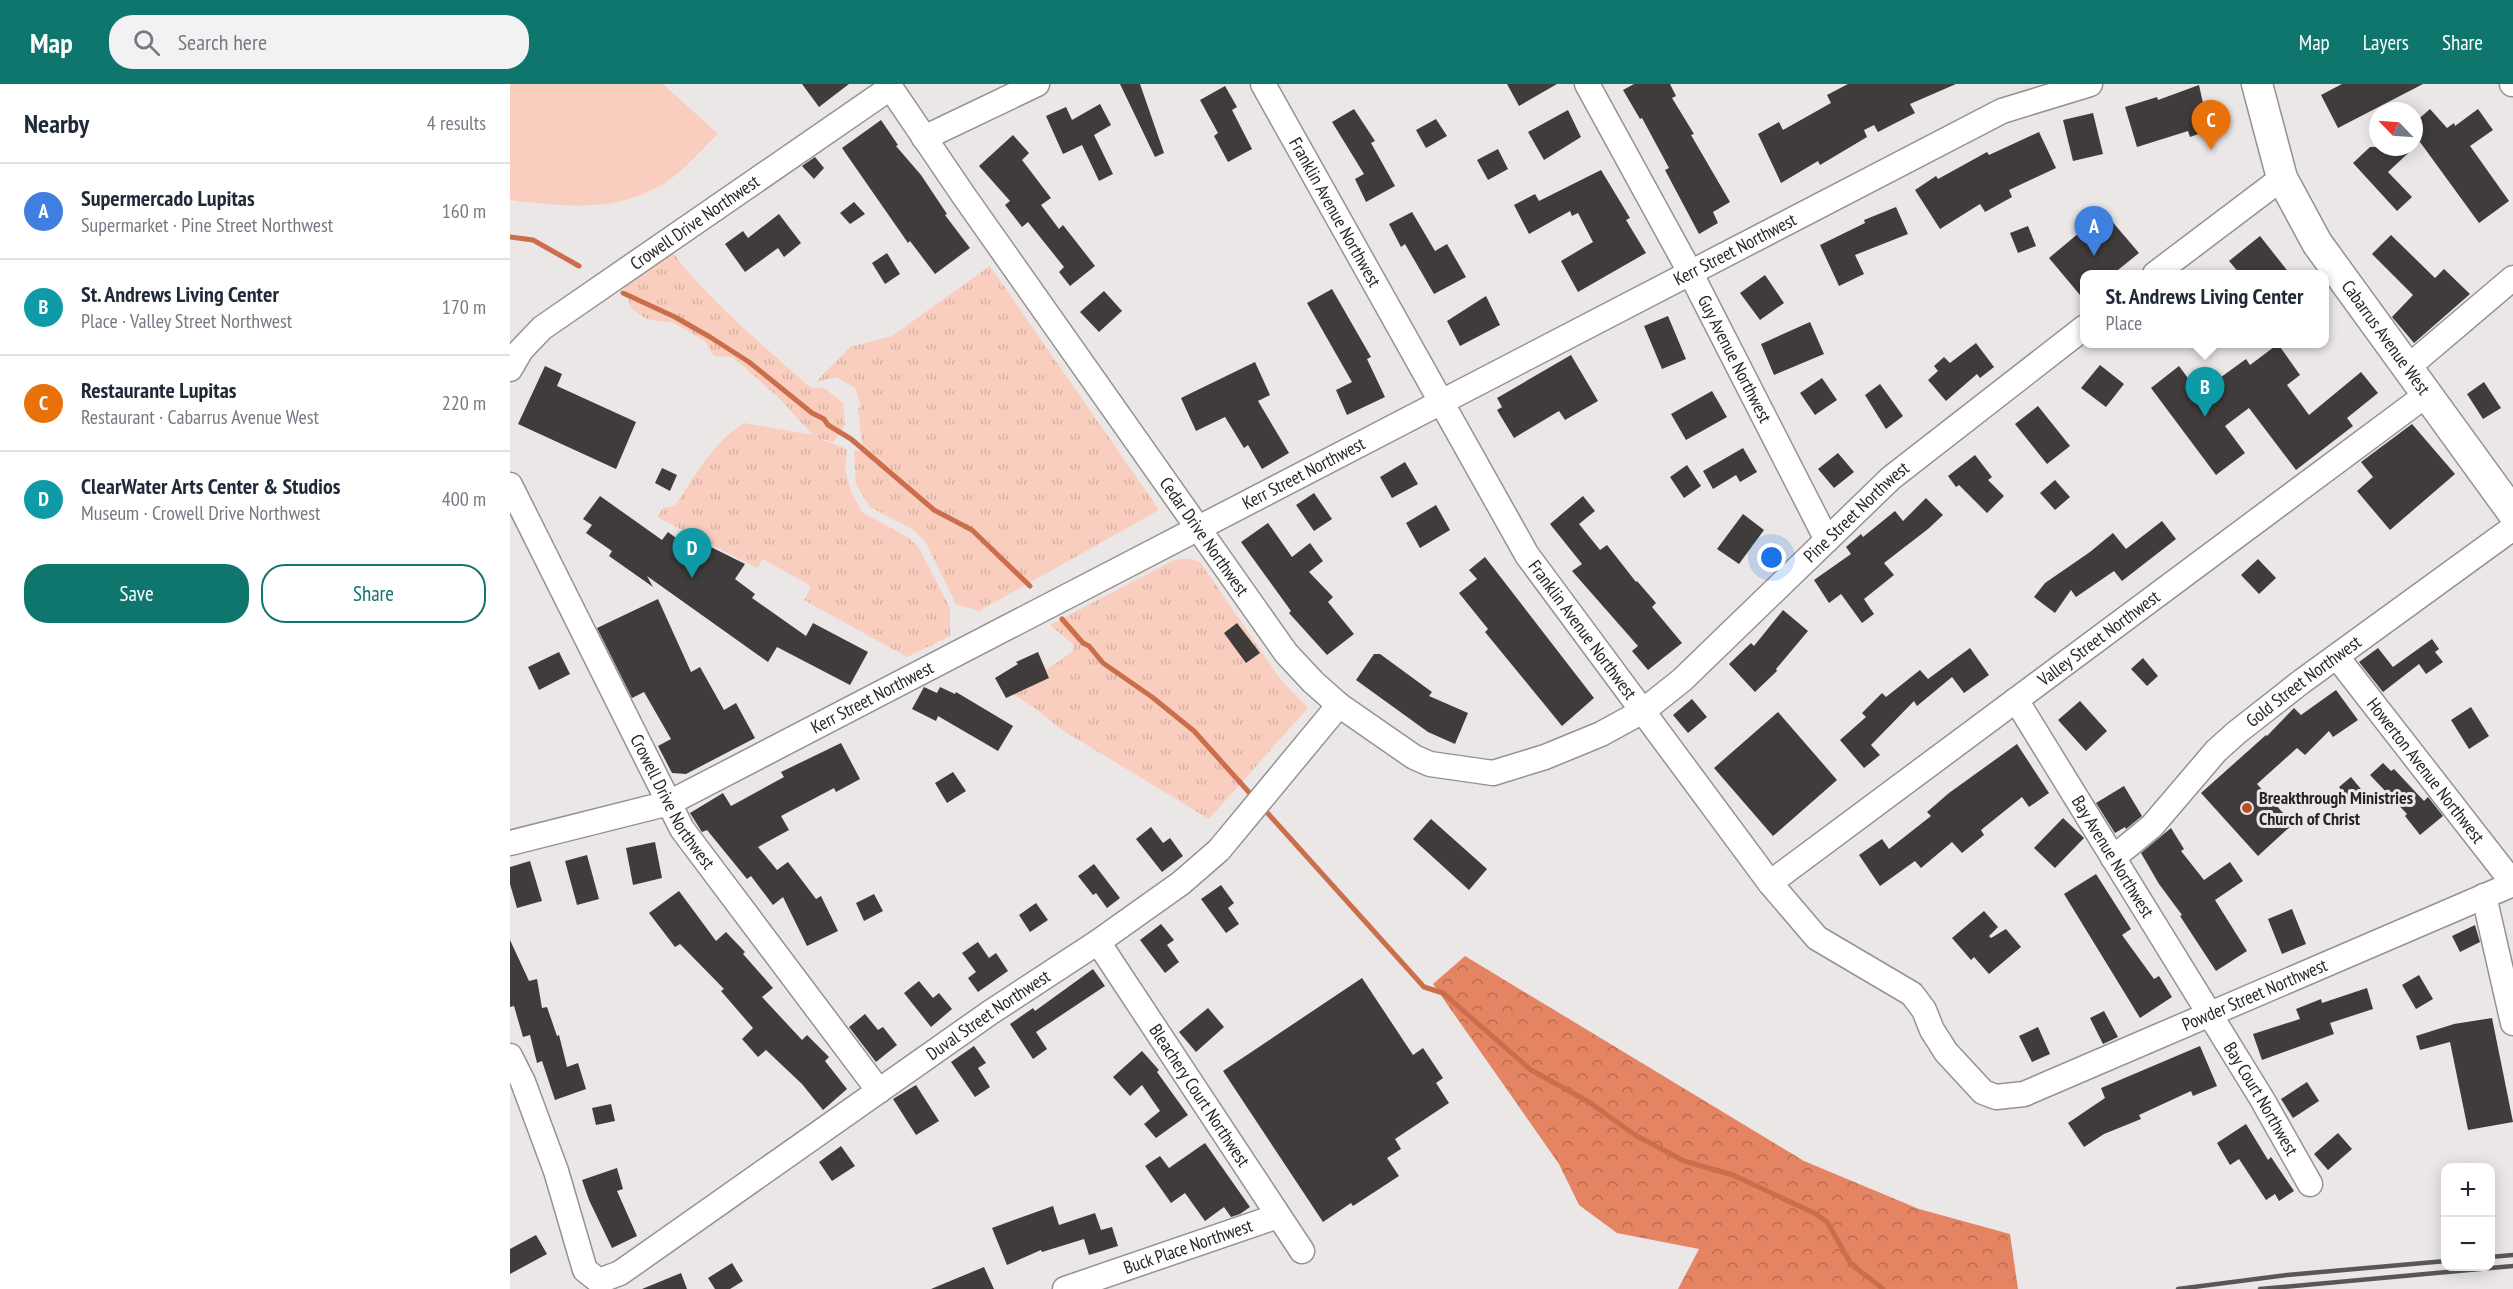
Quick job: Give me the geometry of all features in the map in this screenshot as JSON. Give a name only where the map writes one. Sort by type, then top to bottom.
[{"type":"main road","name":"Cabarrus Avenue West","points":[[2257,84],[2282,178],[2317,243],[2513,513]]},
{"type":"street","points":[[924,138],[1037,84]]},
{"type":"street","name":"Franklin Avenue Northwest","points":[[1263,84],[1527,555],[1770,883],[1817,938],[1912,994],[1924,1010],[1932,1030],[1946,1052],[1983,1092],[1996,1097]]},
{"type":"street","name":"Guy Avenue Northwest","points":[[1587,84],[1690,272],[1827,540]]},
{"type":"street","name":"Kerr Street Northwest","points":[[510,843],[669,803],[1198,526],[1441,403],[2002,111],[2090,84]]},
{"type":"street","name":"Cedar Drive Northwest","points":[[889,86],[1286,653],[1339,705],[1413,757],[1430,764],[1493,773],[1545,757],[1592,738],[1643,711]]},
{"type":"street","name":"Crowell Drive Northwest","points":[[510,369],[521,350],[542,328],[889,86]]},
{"type":"street","points":[[2160,270],[2282,178]]},
{"type":"street","points":[[2407,368],[2513,278]]},
{"type":"street","name":"Pine Street Northwest","points":[[1643,711],[1682,680],[1891,478],[2080,331]]},
{"type":"street","name":"Valley Street Northwest","points":[[1770,883],[2426,394]]},
{"type":"street","name":"Crowell Drive Northwest","points":[[510,485],[682,829],[879,1091]]},
{"type":"street","name":"Gold Street Northwest","points":[[2113,858],[2152,826],[2216,751],[2301,682],[2513,528]]},
{"type":"street","name":"Howerton Avenue Northwest","points":[[2337,657],[2513,884]]},
{"type":"street","name":"Bay Avenue Northwest","points":[[2016,700],[2209,1014]]},
{"type":"street","name":"Duval Street Northwest","points":[[510,1056],[523,1082],[556,1171],[585,1270],[599,1281],[620,1273],[991,1012],[1098,942],[1181,883],[1219,850],[1339,705]]},
{"type":"street","name":"Powder Street Northwest","points":[[1996,1097],[2024,1094],[2513,884]]},
{"type":"street","points":[[2484,896],[2513,1023]]},
{"type":"street","name":"Bleachery Court Northwest","points":[[1098,942],[1302,1251]]},
{"type":"street","name":"Bay Court Northwest","points":[[2209,1014],[2310,1184]]},
{"type":"street","name":"Buck Place Northwest","points":[[1065,1289],[1278,1216]]},
{"type":"green space","points":[[510,84],[663,84],[718,134],[670,179],[627,200],[590,205],[554,205],[515,201],[510,199]]},
{"type":"green space","points":[[673,253],[704,289],[739,324],[811,388],[824,388],[843,403],[845,426],[833,442],[817,438],[847,449],[845,469],[851,492],[862,512],[909,538],[919,548],[950,608],[950,636],[907,657],[804,600],[811,586],[763,559],[757,568],[657,517],[663,508],[675,506],[713,450],[744,423],[813,435],[780,399],[733,357],[714,356],[705,341],[674,323],[646,319],[631,308],[624,289],[630,279]]},
{"type":"green space","points":[[990,266],[1159,510],[979,611],[956,604],[925,541],[912,529],[870,507],[856,485],[854,450],[863,452],[858,409],[861,406],[855,388],[836,377],[816,382],[850,347],[892,336]]},
{"type":"green space","points":[[1189,559],[1200,562],[1281,680],[1308,708],[1209,819],[1062,730],[1013,694],[1049,678],[1046,670],[1072,652],[1074,645],[1050,625],[1174,560]]},
{"type":"green space","points":[[1465,956],[1804,1161],[1919,1209],[2010,1234],[2018,1289],[1678,1289],[1699,1249],[1617,1233],[1579,1205],[1559,1164],[1433,984]]},
{"type":"building","points":[[802,84],[849,84],[819,107]]},
{"type":"building","points":[[1120,84],[1140,84],[1164,153],[1155,157]]},
{"type":"building","points":[[1507,84],[1557,84],[1519,106]]},
{"type":"building","points":[[1634,84],[1670,84],[1676,96],[1672,98],[1730,202],[1713,212],[1718,223],[1699,234],[1665,170],[1669,168],[1642,118],[1640,119],[1623,90]]},
{"type":"building","points":[[1848,84],[1956,84],[1910,104],[1915,113],[1878,132],[1874,125],[1864,130],[1867,137],[1820,165],[1818,161],[1781,183],[1758,134],[1779,122],[1783,130],[1831,103],[1827,95]]},
{"type":"building","points":[[2342,84],[2423,84],[2388,102],[2369,102],[2369,112],[2338,128],[2321,95]]},
{"type":"building","points":[[2199,85],[2209,130],[2190,137],[2188,131],[2137,147],[2125,107],[2157,97],[2158,100]]},
{"type":"building","points":[[1225,86],[1237,107],[1232,110],[1252,149],[1228,162],[1214,136],[1218,133],[1200,100]]},
{"type":"building","points":[[1100,104],[1111,125],[1094,135],[1113,174],[1099,181],[1082,145],[1063,154],[1046,116],[1066,107],[1072,120]]},
{"type":"building","points":[[1354,109],[1375,141],[1371,143],[1395,186],[1366,202],[1355,179],[1364,174],[1332,122]]},
{"type":"building","points":[[2430,109],[2447,128],[2454,123],[2455,126],[2478,109],[2493,130],[2470,146],[2509,201],[2479,223],[2423,146],[2423,115]]},
{"type":"building","points":[[1568,110],[1581,137],[1544,160],[1528,132]]},
{"type":"building","points":[[2093,113],[2103,154],[2073,161],[2063,120]]},
{"type":"building","points":[[1436,119],[1447,136],[1426,148],[1416,130]]},
{"type":"building","points":[[881,120],[898,145],[896,146],[921,175],[947,214],[945,215],[970,248],[935,274],[910,241],[908,243],[842,148]]},
{"type":"building","points":[[2039,132],[2056,168],[2009,190],[2012,197],[1985,212],[1980,204],[1940,229],[1915,190],[1936,176],[1938,179],[1987,152],[1989,155]]},
{"type":"building","points":[[1013,135],[1029,153],[1022,160],[1051,198],[1041,205],[1059,229],[1063,225],[1095,266],[1070,286],[1059,272],[1064,267],[1028,222],[1022,227],[1005,205],[1010,201],[979,166]]},
{"type":"building","points":[[2369,148],[2369,156],[2405,156],[2388,172],[2412,197],[2397,211],[2353,163]]},
{"type":"building","points":[[1498,149],[1508,169],[1488,180],[1477,160]]},
{"type":"building","points":[[815,157],[824,168],[814,179],[802,166]]},
{"type":"building","points":[[1601,170],[1630,218],[1626,220],[1646,253],[1578,292],[1561,261],[1593,242],[1578,213],[1572,216],[1570,211],[1529,234],[1514,205],[1535,194],[1539,201]]},
{"type":"building","points":[[854,202],[865,214],[850,224],[840,213]]},
{"type":"building","points":[[1896,207],[1908,234],[1855,255],[1864,274],[1839,286],[1820,245],[1865,223],[1864,220]]},
{"type":"building","points":[[1412,212],[1435,251],[1447,244],[1466,277],[1434,294],[1405,244],[1401,247],[1389,224]]},
{"type":"building","points":[[2104,212],[2139,253],[2118,270],[2080,270],[2080,295],[2049,258]]},
{"type":"building","points":[[779,214],[801,243],[784,257],[778,248],[745,272],[725,244],[743,231],[748,238]]},
{"type":"building","points":[[2028,226],[2036,246],[2018,253],[2010,233]]},
{"type":"building","points":[[2391,235],[2435,278],[2444,269],[2470,294],[2414,343],[2392,317],[2413,295],[2372,254]]},
{"type":"building","points":[[2260,236],[2287,270],[2237,270],[2229,261]]},
{"type":"building","points":[[887,253],[900,274],[885,284],[872,263]]},
{"type":"building","points":[[1765,275],[1784,303],[1760,320],[1740,293]]},
{"type":"building","points":[[1332,289],[1371,357],[1367,359],[1385,397],[1347,415],[1336,390],[1352,382],[1307,303]]},
{"type":"building","points":[[1104,291],[1122,311],[1099,332],[1080,312]]},
{"type":"building","points":[[1486,296],[1500,325],[1460,346],[1447,321]]},
{"type":"building","points":[[1668,316],[1686,359],[1662,369],[1644,326]]},
{"type":"building","points":[[1810,322],[1824,354],[1774,375],[1761,344]]},
{"type":"building","points":[[1976,343],[1994,367],[1980,378],[1977,374],[1946,401],[1928,380],[1938,371],[1934,366],[1944,357],[1950,363]]},
{"type":"building","points":[[2273,348],[2281,348],[2300,375],[2287,385],[2309,415],[2361,372],[2378,393],[2347,418],[2353,426],[2296,470],[2249,408],[2225,426],[2245,453],[2216,475],[2151,388],[2179,366],[2199,393],[2246,359],[2250,365]]},
{"type":"building","points":[[1571,355],[1598,401],[1565,420],[1559,411],[1514,438],[1497,410],[1502,407],[1497,398]]},
{"type":"building","points":[[1255,362],[1270,395],[1258,401],[1289,453],[1262,469],[1248,445],[1244,448],[1225,417],[1196,431],[1181,398]]},
{"type":"building","points":[[2100,365],[2124,384],[2106,407],[2081,388]]},
{"type":"building","points":[[545,366],[562,374],[557,386],[636,422],[616,469],[518,424]]},
{"type":"building","points":[[1822,378],[1837,400],[1815,415],[1800,393]]},
{"type":"building","points":[[2484,382],[2501,408],[2483,419],[2467,394]]},
{"type":"building","points":[[1880,384],[1903,416],[1886,429],[1865,395]]},
{"type":"building","points":[[1712,391],[1727,417],[1686,440],[1671,414]]},
{"type":"building","points":[[2038,406],[2070,446],[2047,464],[2015,424]]},
{"type":"building","points":[[2412,424],[2455,474],[2390,530],[2357,491],[2373,477],[2361,462]]},
{"type":"building","points":[[1743,448],[1757,472],[1740,482],[1736,475],[1713,489],[1703,471]]},
{"type":"building","points":[[1838,453],[1854,472],[1834,488],[1818,469]]},
{"type":"building","points":[[1975,455],[1992,477],[1988,480],[2004,496],[1987,513],[1959,485],[1956,487],[1948,476]]},
{"type":"building","points":[[1405,462],[1418,484],[1392,498],[1380,477]]},
{"type":"building","points":[[1687,465],[1701,486],[1684,498],[1670,477]]},
{"type":"building","points":[[662,468],[677,475],[670,491],[655,483]]},
{"type":"building","points":[[2055,480],[2070,497],[2055,510],[2040,493]]},
{"type":"building","points":[[1314,493],[1332,519],[1314,531],[1296,505]]},
{"type":"building","points":[[600,496],[662,540],[668,532],[688,547],[695,539],[745,564],[735,579],[755,594],[752,598],[806,636],[813,623],[868,652],[850,685],[777,647],[768,662],[647,576],[653,587],[609,556],[612,551],[586,533],[592,525],[583,519]]},
{"type":"building","points":[[1583,496],[1595,511],[1579,524],[1600,550],[1607,545],[1656,603],[1652,607],[1682,643],[1648,670],[1632,651],[1638,646],[1572,571],[1582,564],[1550,524]]},
{"type":"building","points":[[1926,498],[1943,515],[1884,563],[1894,575],[1864,599],[1874,614],[1862,623],[1841,594],[1829,603],[1814,580],[1851,554],[1846,547],[1861,534],[1863,537],[1895,511],[1903,521]]},
{"type":"building","points":[[1436,505],[1450,530],[1420,548],[1406,523]]},
{"type":"building","points":[[1743,514],[1764,530],[1739,564],[1717,549]]},
{"type":"building","points":[[2162,521],[2176,539],[2122,581],[2114,571],[2076,597],[2071,590],[2055,613],[2034,597],[2045,583],[2113,533],[2126,549]]},
{"type":"building","points":[[1268,523],[1292,557],[1310,543],[1323,561],[1309,572],[1333,597],[1328,602],[1354,634],[1327,655],[1289,613],[1291,611],[1241,542]]},
{"type":"building","points":[[1485,557],[1594,698],[1562,726],[1485,632],[1488,629],[1459,593],[1477,579],[1469,570]]},
{"type":"building","points":[[2258,559],[2276,578],[2259,594],[2241,575]]},
{"type":"building","points":[[658,599],[691,672],[700,667],[724,710],[736,703],[755,738],[686,774],[672,773],[658,746],[671,739],[644,692],[632,698],[597,628]]},
{"type":"building","points":[[1783,610],[1808,631],[1776,669],[1777,671],[1755,692],[1729,664],[1751,643],[1754,646]]},
{"type":"building","points":[[1237,623],[1260,653],[1246,663],[1224,633]]},
{"type":"building","points":[[2432,639],[2439,649],[2435,652],[2443,662],[2426,674],[2419,664],[2383,692],[2359,662],[2378,648],[2393,667]]},
{"type":"building","points":[[1970,648],[1989,675],[1964,693],[1952,677],[1917,706],[1914,701],[1871,745],[1880,755],[1864,768],[1840,740],[1866,717],[1862,713],[1882,693],[1886,697],[1920,670],[1928,679]]},
{"type":"building","points":[[559,652],[570,674],[539,690],[528,667]]},
{"type":"building","points":[[1038,652],[1049,678],[1006,698],[995,678],[1018,664],[1016,662]]},
{"type":"building","points":[[1374,654],[1380,654],[1432,692],[1429,696],[1468,713],[1455,744],[1428,732],[1356,680]]},
{"type":"building","points":[[2143,658],[2158,676],[2147,686],[2131,669]]},
{"type":"building","points":[[924,687],[937,693],[940,687],[955,694],[956,692],[1013,726],[998,751],[938,716],[936,721],[912,709]]},
{"type":"building","points":[[2336,690],[2358,720],[2333,737],[2329,731],[2305,755],[2297,748],[2257,784],[2293,824],[2258,856],[2201,793],[2267,736],[2294,708],[2301,715]]},
{"type":"building","points":[[1692,699],[1707,717],[1688,733],[1673,715]]},
{"type":"building","points":[[2080,701],[2107,731],[2086,751],[2058,720]]},
{"type":"building","points":[[2471,707],[2489,736],[2469,749],[2451,720]]},
{"type":"building","points":[[1778,712],[1837,780],[1773,836],[1714,768]]},
{"type":"building","points":[[841,743],[860,779],[836,792],[834,788],[781,816],[789,830],[758,847],[777,870],[788,862],[816,899],[821,896],[838,931],[807,946],[783,897],[773,905],[751,876],[747,879],[707,830],[702,832],[690,813],[723,793],[731,806],[784,777],[781,772]]},
{"type":"building","points":[[2017,744],[2049,793],[2029,807],[2022,797],[1981,830],[1984,835],[1962,853],[1952,842],[1921,868],[1915,861],[1880,886],[1859,855],[1882,839],[1889,849],[1931,816],[1927,812],[1949,793]]},
{"type":"building","points":[[2383,763],[2391,771],[2394,769],[2424,801],[2428,797],[2443,816],[2420,835],[2405,816],[2407,814],[2370,775]]},
{"type":"building","points":[[953,772],[966,791],[947,803],[935,783]]},
{"type":"building","points":[[2351,777],[2365,794],[2352,804],[2339,787]]},
{"type":"building","points":[[2124,786],[2142,816],[2126,829],[2125,827],[2115,833],[2096,803]]},
{"type":"building","points":[[2063,818],[2084,838],[2055,868],[2034,848]]},
{"type":"building","points":[[1431,819],[1487,869],[1469,890],[1413,839]]},
{"type":"building","points":[[1151,827],[1163,843],[1170,838],[1183,856],[1162,872],[1136,839]]},
{"type":"building","points":[[2171,828],[2184,849],[2181,851],[2204,880],[2230,862],[2243,881],[2215,900],[2247,951],[2216,971],[2141,853]]},
{"type":"building","points":[[655,842],[662,878],[633,885],[626,848]]},
{"type":"building","points":[[587,855],[599,899],[577,905],[565,861]]},
{"type":"building","points":[[530,861],[542,901],[517,908],[510,884],[510,867]]},
{"type":"building","points":[[1094,864],[1120,898],[1107,908],[1096,893],[1093,895],[1078,876]]},
{"type":"building","points":[[2096,874],[2131,929],[2122,935],[2154,979],[2159,976],[2172,997],[2140,1018],[2064,894]]},
{"type":"building","points":[[1221,885],[1234,903],[1228,908],[1239,924],[1226,933],[1201,899]]},
{"type":"building","points":[[679,891],[716,941],[726,932],[745,952],[743,954],[773,988],[762,997],[802,1040],[807,1035],[829,1057],[825,1061],[847,1089],[823,1110],[802,1084],[766,1050],[758,1057],[742,1039],[753,1028],[721,991],[724,989],[680,944],[675,947],[649,913]]},
{"type":"building","points":[[874,894],[883,911],[864,921],[856,903]]},
{"type":"building","points":[[1036,903],[1048,920],[1030,932],[1019,915]]},
{"type":"building","points":[[2292,909],[2306,944],[2282,954],[2268,919]]},
{"type":"building","points":[[1984,911],[1998,927],[1989,936],[1991,938],[2006,929],[2021,947],[1989,974],[1974,957],[1971,960],[1952,938]]},
{"type":"building","points":[[1161,924],[1174,940],[1167,945],[1179,962],[1165,973],[1140,940]]},
{"type":"building","points":[[2475,925],[2480,942],[2460,952],[2452,936]]},
{"type":"building","points":[[510,940],[529,981],[537,979],[542,1008],[547,1007],[557,1036],[559,1035],[567,1067],[578,1063],[586,1089],[555,1100],[542,1061],[537,1063],[530,1035],[523,1037],[514,1006],[510,1007]]},
{"type":"building","points":[[978,942],[989,958],[996,953],[1008,971],[978,992],[968,978],[976,972],[962,953]]},
{"type":"building","points":[[1093,969],[1105,986],[1036,1032],[1047,1049],[1033,1059],[1010,1024],[1033,1008],[1035,1011]]},
{"type":"building","points":[[2419,975],[2433,999],[2416,1009],[2402,985]]},
{"type":"building","points":[[1362,978],[1413,1055],[1423,1048],[1443,1078],[1436,1083],[1449,1103],[1395,1139],[1401,1149],[1387,1158],[1399,1176],[1353,1206],[1351,1203],[1323,1222],[1223,1071]]},
{"type":"building","points":[[919,981],[933,998],[939,993],[952,1009],[931,1027],[904,993]]},
{"type":"building","points":[[2367,988],[2373,1009],[2330,1023],[2334,1034],[2262,1060],[2253,1034],[2300,1019],[2296,1009],[2321,999],[2322,1003]]},
{"type":"building","points":[[1208,1008],[1224,1027],[1196,1052],[1179,1032]]},
{"type":"building","points":[[2104,1011],[2118,1037],[2103,1044],[2090,1018]]},
{"type":"building","points":[[865,1014],[878,1030],[883,1027],[897,1045],[876,1062],[849,1027]]},
{"type":"building","points":[[2492,1018],[2513,1122],[2468,1130],[2450,1042],[2420,1050],[2416,1036],[2454,1024]]},
{"type":"building","points":[[2038,1027],[2050,1054],[2032,1062],[2019,1036]]},
{"type":"building","points":[[974,1046],[986,1063],[978,1068],[990,1087],[975,1097],[951,1062]]},
{"type":"building","points":[[2200,1046],[2217,1086],[2193,1096],[2191,1091],[2139,1115],[2141,1119],[2104,1134],[2084,1147],[2068,1123],[2105,1098],[2101,1088]]},
{"type":"building","points":[[1142,1051],[1159,1070],[1157,1072],[1188,1115],[1156,1138],[1144,1124],[1160,1111],[1142,1085],[1130,1096],[1113,1077]]},
{"type":"building","points":[[2307,1082],[2319,1101],[2293,1118],[2281,1099]]},
{"type":"building","points":[[916,1085],[939,1121],[916,1135],[893,1099]]},
{"type":"building","points":[[611,1104],[615,1121],[596,1125],[592,1108]]},
{"type":"building","points":[[2246,1124],[2268,1160],[2271,1157],[2294,1191],[2279,1201],[2275,1194],[2266,1200],[2239,1159],[2230,1165],[2217,1143]]},
{"type":"building","points":[[2338,1133],[2352,1149],[2328,1170],[2314,1154]]},
{"type":"building","points":[[1205,1143],[1250,1207],[1240,1214],[1231,1217],[1224,1207],[1205,1221],[1185,1193],[1171,1203],[1145,1166],[1160,1156],[1169,1168]]},
{"type":"building","points":[[841,1146],[855,1166],[832,1181],[819,1162]]},
{"type":"building","points":[[617,1168],[623,1189],[617,1191],[637,1236],[612,1248],[582,1180]]},
{"type":"building","points":[[1053,1206],[1059,1225],[1095,1213],[1101,1230],[1112,1227],[1118,1246],[1089,1255],[1084,1239],[1042,1252],[1041,1250],[1007,1265],[992,1228]]},
{"type":"building","points":[[536,1235],[547,1254],[510,1274],[510,1249]]},
{"type":"building","points":[[732,1263],[743,1281],[730,1289],[715,1289],[708,1278]]},
{"type":"building","points":[[984,1267],[994,1289],[931,1289]]},
{"type":"building","points":[[681,1273],[687,1289],[642,1289]]},
{"type":"waterway","points":[[510,237],[533,240],[579,266]]},
{"type":"waterway","points":[[623,293],[675,317],[749,362],[812,413],[851,439],[934,510],[972,530],[1030,586]]},
{"type":"waterway","points":[[1062,619],[1103,663],[1152,697],[1194,731],[1255,799]]},
{"type":"waterway","points":[[1263,808],[1424,987],[1443,993],[1531,1070],[1589,1102],[1635,1135],[1684,1161],[1733,1175],[1816,1214],[1827,1222],[1851,1264],[1883,1289]]},
{"type":"railway","points":[[2495,1257],[2513,1255]]},
{"type":"railway","points":[[2178,1289],[2287,1275],[2441,1261]]},
{"type":"railway","points":[[2260,1289],[2513,1266]]},
{"type":"place","name":"Restaurante Lupitas","points":[[2211,150]]},
{"type":"place","name":"Supermercado Lupitas","points":[[2094,256]]},
{"type":"place","name":"St. Andrews Living Center","points":[[2205,417]]},
{"type":"place","name":"ClearWater Arts Center & Studios","points":[[692,578]]},
{"type":"place","name":"Breakthrough Ministries Church of Christ","points":[[2247,808]]}]
